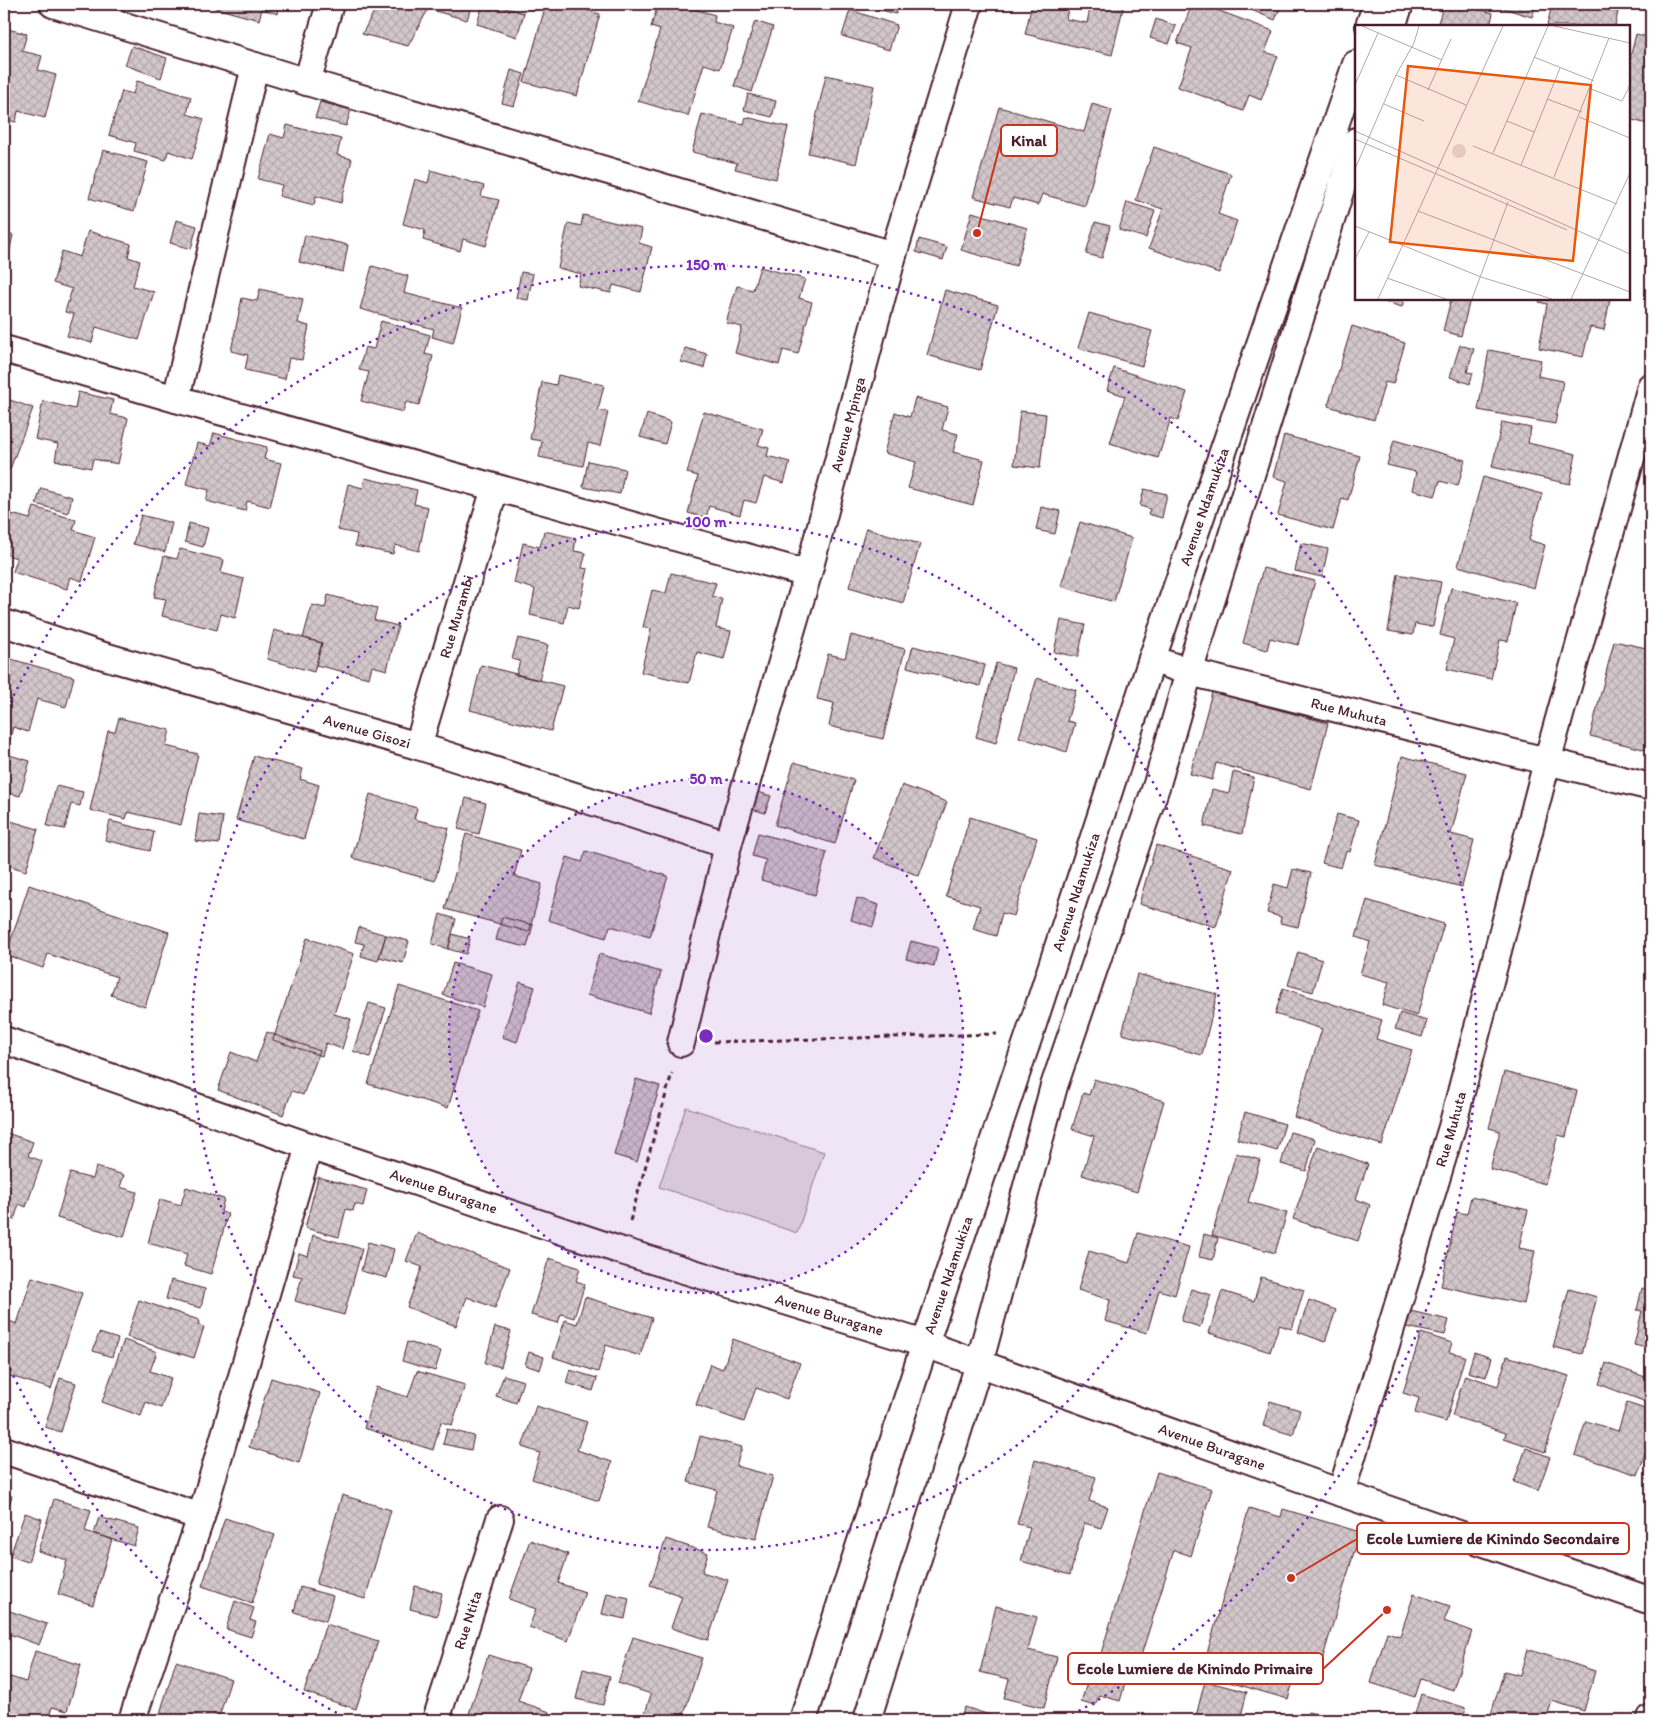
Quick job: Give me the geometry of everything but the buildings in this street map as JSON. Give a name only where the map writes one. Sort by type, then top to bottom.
[{"type":"street","points":[[53,4],[306,82],[892,255]]},
{"type":"street","points":[[306,82],[330,4]]},
{"type":"street","name":"Avenue Mpinga","points":[[681,1043],[728,845],[808,574],[892,255],[968,4]]},
{"type":"street","points":[[1369,25],[1377,4]]},
{"type":"street","points":[[1392,25],[1400,4]]},
{"type":"street","points":[[176,400],[255,66]]},
{"type":"street","name":"Avenue Ndamukiza","points":[[803,1720],[925,1344],[1030,1032],[1152,659],[1355,67]]},
{"type":"street","points":[[867,1720],[979,1364],[1054,1086],[1158,784],[1188,672],[1355,144]]},
{"type":"street","points":[[4,349],[176,400],[808,574]]},
{"type":"street","name":"Rue Muhuta","points":[[1341,1494],[1452,1127],[1547,762],[1651,386]]},
{"type":"street","name":"Rue Murambi","points":[[418,746],[495,488]]},
{"type":"street","name":"Avenue Gisozi","points":[[4,623],[97,654],[418,746],[728,845]]},
{"type":"street","name":"Rue Muhuta","points":[[1152,659],[1188,672],[1651,787]]},
{"type":"street","name":"Avenue Buragane","points":[[4,1040],[309,1146],[622,1251],[925,1344],[1341,1494],[1651,1601]]},
{"type":"street","points":[[132,1720],[201,1517],[309,1146]]},
{"type":"street","points":[[4,1450],[201,1517]]},
{"type":"street","name":"Rue Ntita","points":[[436,1720],[500,1519]]},
{"type":"path","points":[[622,1251],[681,1043],[1030,1032]]},
{"type":"shaded area","points":[[686,1107],[824,1152],[797,1233],[659,1187]]},
{"type":"place","name":"Kinal","points":[[977,233]]},
{"type":"place","name":"Ecole Lumiere de Kinindo Secondaire","points":[[1291,1578]]},
{"type":"place","name":"Ecole Lumiere de Kinindo Primaire","points":[[1387,1610]]}]
